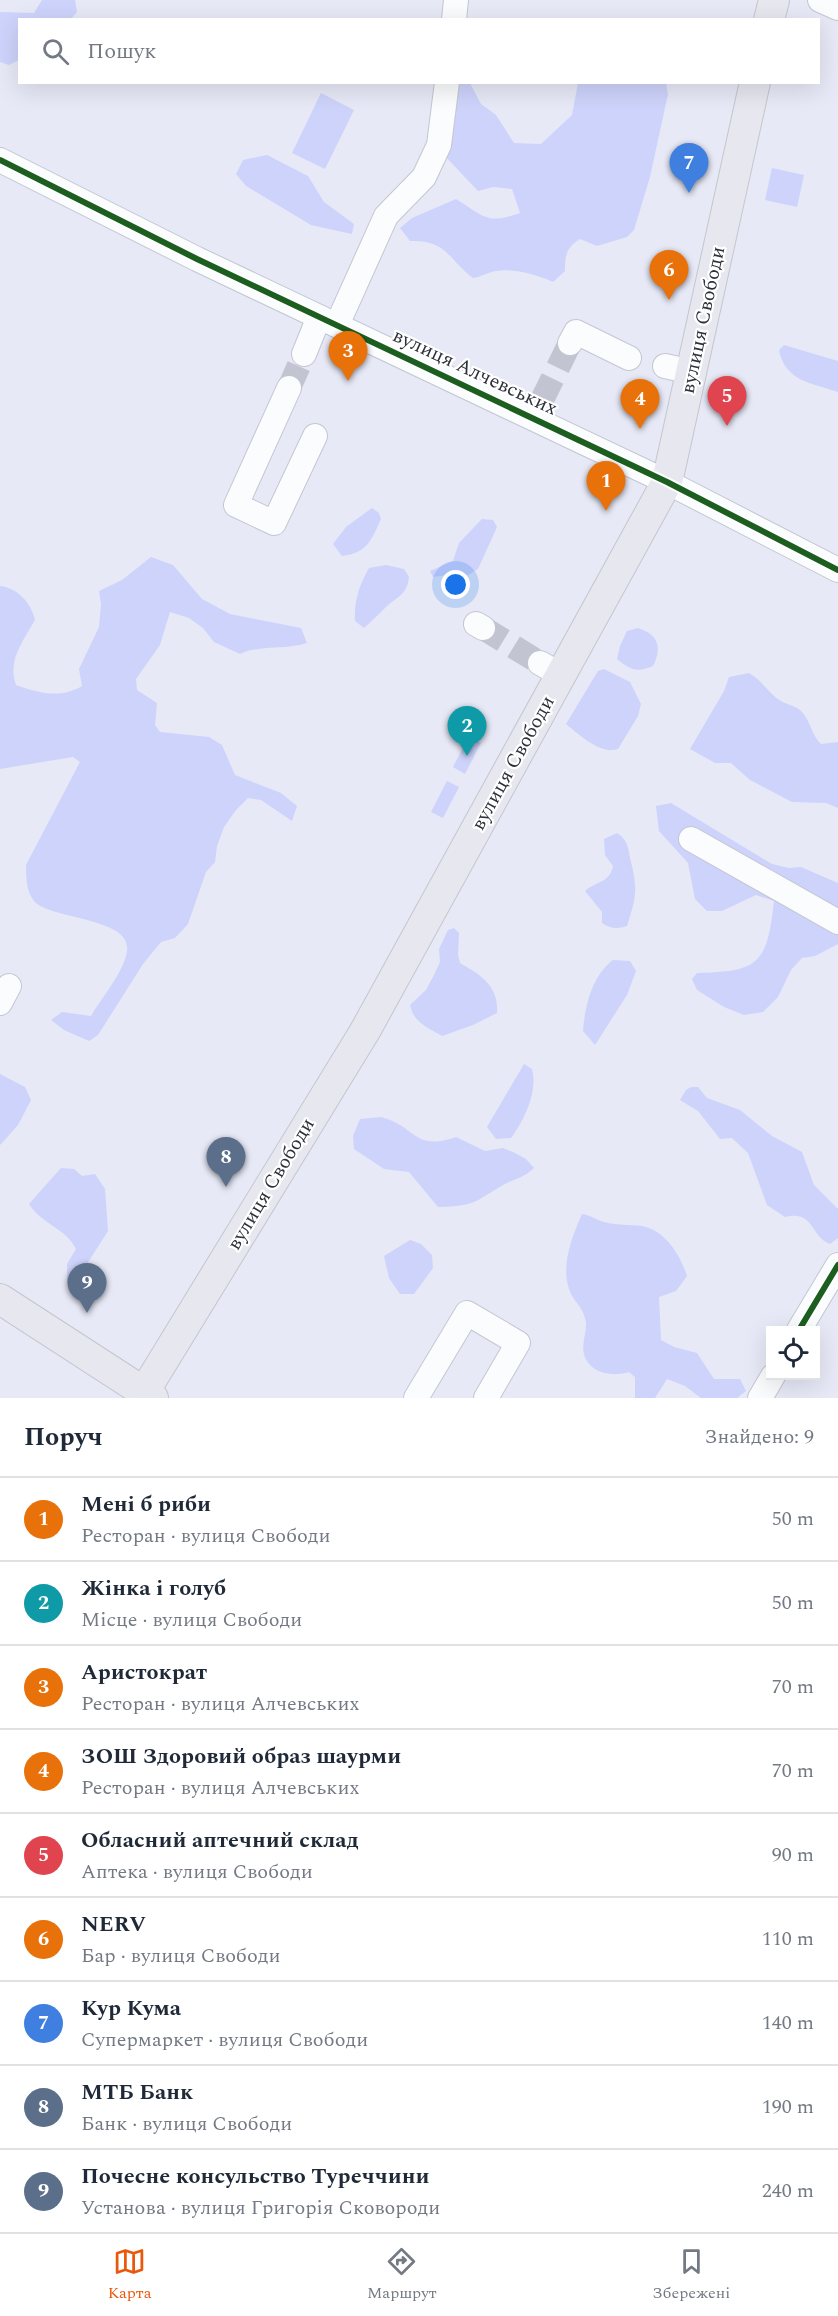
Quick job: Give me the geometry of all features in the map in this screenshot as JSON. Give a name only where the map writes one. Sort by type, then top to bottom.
[{"type":"main road","points":[[770,18],[774,0]]},
{"type":"main road","name":"вулиця Свободи","points":[[148,1395],[365,1031],[551,669],[667,482],[678,369],[754,84]]},
{"type":"main road","points":[[0,1299],[148,1395]]},
{"type":"street","points":[[454,18],[456,0]]},
{"type":"street","points":[[820,0],[838,8]]},
{"type":"street","points":[[304,354],[328,321],[386,216],[424,177],[439,145],[447,84]]},
{"type":"street","name":"вулиця Алчевських","points":[[0,160],[47,186],[328,321],[537,409],[667,482],[838,570]]},
{"type":"street","points":[[570,343],[576,332],[629,358]]},
{"type":"street","points":[[289,388],[236,505],[274,523],[315,436]]},
{"type":"street","points":[[692,839],[838,922]]},
{"type":"street","points":[[801,1326],[838,1265]]},
{"type":"street","points":[[416,1398],[467,1313],[518,1343],[486,1398]]},
{"type":"street","points":[[760,1398],[771,1380]]},
{"type":"shaded area","points":[[42,0],[75,0],[77,12],[72,18],[18,18],[18,60],[9,65],[0,62],[0,12],[34,13]]},
{"type":"shaded area","points":[[455,84],[471,84],[481,104],[496,115],[514,143],[541,144],[572,115],[578,84],[666,84],[668,94],[650,177],[634,230],[627,237],[597,246],[580,239],[567,252],[565,271],[553,282],[510,270],[473,278],[439,247],[422,241],[410,241],[400,228],[412,218],[456,199],[486,217],[509,217],[520,213],[512,189],[493,187],[478,191],[443,154]]},
{"type":"shaded area","points":[[321,93],[354,110],[325,169],[292,153]]},
{"type":"shaded area","points":[[267,155],[308,176],[324,202],[354,224],[352,234],[311,225],[246,186],[236,174],[243,160]]},
{"type":"shaded area","points":[[772,168],[804,175],[797,207],[765,200]]},
{"type":"shaded area","points":[[784,345],[838,361],[838,392],[801,380],[787,369],[779,350]]},
{"type":"shaded area","points":[[372,508],[379,513],[381,519],[371,540],[363,549],[342,556],[333,544],[346,527]]},
{"type":"shaded area","points":[[482,519],[493,520],[497,527],[478,569],[460,580],[448,575],[433,577],[430,571],[453,561],[459,543]]},
{"type":"shaded area","points":[[151,557],[173,565],[202,599],[230,614],[301,628],[307,643],[254,649],[240,654],[214,642],[203,628],[189,618],[170,612],[160,645],[136,679],[137,690],[157,703],[155,725],[160,732],[209,737],[222,745],[235,775],[281,793],[297,806],[292,821],[261,800],[248,798],[236,810],[224,827],[217,846],[215,862],[206,872],[188,924],[175,938],[161,942],[143,964],[98,1035],[89,1041],[64,1030],[51,1020],[62,1012],[91,1016],[122,967],[127,951],[125,940],[117,932],[104,925],[43,907],[34,901],[29,893],[26,865],[80,762],[73,757],[0,769],[0,586],[7,587],[23,597],[35,620],[21,643],[15,659],[13,668],[16,685],[58,694],[82,686],[79,669],[99,627],[101,604],[99,591],[122,580]]},
{"type":"shaded area","points":[[386,565],[404,569],[409,577],[408,583],[401,595],[364,628],[355,621],[355,606],[360,587],[369,568]]},
{"type":"shaded area","points":[[638,628],[654,638],[658,648],[653,666],[638,670],[630,668],[617,659],[627,631]]},
{"type":"shaded area","points":[[604,669],[630,682],[641,704],[638,716],[618,749],[611,750],[590,743],[566,724],[598,671]]},
{"type":"shaded area","points":[[749,673],[781,701],[800,710],[821,744],[838,742],[838,808],[826,803],[792,802],[750,780],[731,763],[715,763],[690,749],[724,691],[729,677]]},
{"type":"shaded area","points":[[469,736],[481,743],[465,774],[453,767]]},
{"type":"shaded area","points":[[447,781],[459,787],[443,818],[431,812]]},
{"type":"shaded area","points":[[671,803],[772,864],[789,868],[801,867],[838,883],[838,944],[815,956],[802,958],[791,970],[778,997],[763,1012],[744,1015],[724,1007],[697,990],[692,979],[697,973],[735,970],[756,960],[763,951],[768,938],[774,901],[756,895],[722,911],[707,911],[695,899],[688,863],[659,831],[656,806]]},
{"type":"shaded area","points":[[617,833],[624,839],[627,846],[635,887],[634,901],[627,926],[618,928],[602,923],[602,912],[585,891],[609,876],[613,866],[605,855],[604,839]]},
{"type":"shaded area","points":[[454,928],[459,933],[460,963],[475,972],[492,988],[497,1013],[473,1025],[442,1036],[418,1020],[410,1005],[426,990],[440,962],[439,949],[448,930]]},
{"type":"shaded area","points":[[613,960],[630,961],[636,971],[627,995],[595,1045],[583,1031],[586,1011],[595,983]]},
{"type":"shaded area","points":[[524,1064],[532,1069],[533,1087],[529,1105],[511,1138],[496,1139],[487,1127]]},
{"type":"shaded area","points":[[0,1074],[25,1087],[31,1100],[18,1125],[0,1145]]},
{"type":"shaded area","points":[[698,1087],[707,1098],[740,1110],[772,1136],[802,1152],[814,1185],[838,1209],[838,1238],[830,1244],[824,1241],[802,1217],[785,1217],[767,1205],[748,1153],[732,1138],[720,1139],[698,1111],[680,1100],[686,1090]]},
{"type":"shaded area","points":[[381,1117],[393,1121],[423,1140],[442,1141],[456,1137],[485,1151],[503,1148],[526,1159],[534,1168],[474,1202],[460,1206],[438,1207],[409,1172],[384,1169],[354,1149],[353,1136],[360,1119]]},
{"type":"shaded area","points":[[61,1168],[74,1169],[82,1176],[95,1174],[105,1189],[108,1231],[72,1284],[67,1282],[67,1264],[76,1249],[66,1236],[40,1217],[29,1204]]},
{"type":"shaded area","points":[[582,1214],[609,1223],[646,1227],[667,1240],[681,1261],[687,1276],[676,1291],[659,1297],[661,1340],[674,1347],[697,1353],[714,1379],[740,1379],[746,1391],[737,1398],[701,1398],[685,1386],[667,1379],[655,1398],[635,1398],[635,1377],[629,1372],[609,1374],[591,1366],[583,1350],[585,1317],[571,1294],[566,1274],[568,1253]]},
{"type":"shaded area","points":[[410,1240],[421,1244],[432,1255],[433,1268],[414,1294],[400,1294],[389,1278],[384,1256]]},
{"type":"tunnel","points":[[542,400],[570,343]]},
{"type":"tunnel","points":[[289,388],[304,354]]},
{"type":"tunnel","points":[[483,628],[540,663]]},
{"type":"cycle path","points":[[0,160],[197,259],[667,482],[838,570]]},
{"type":"cycle path","points":[[801,1326],[838,1265]]},
{"type":"place","name":"Кур Кума","points":[[689,193]]},
{"type":"place","name":"NERV","points":[[669,300]]},
{"type":"place","name":"Аристократ","points":[[348,381]]},
{"type":"place","name":"Обласний аптечний склад","points":[[727,426]]},
{"type":"place","name":"ЗОШ Здоровий образ шаурми","points":[[640,429]]},
{"type":"place","name":"Мені б риби","points":[[606,511]]},
{"type":"place","name":"Жінка і голуб","points":[[467,756]]},
{"type":"place","name":"МТБ Банк","points":[[226,1187]]},
{"type":"place","name":"Почесне консульство Туреччини","points":[[87,1313]]}]
